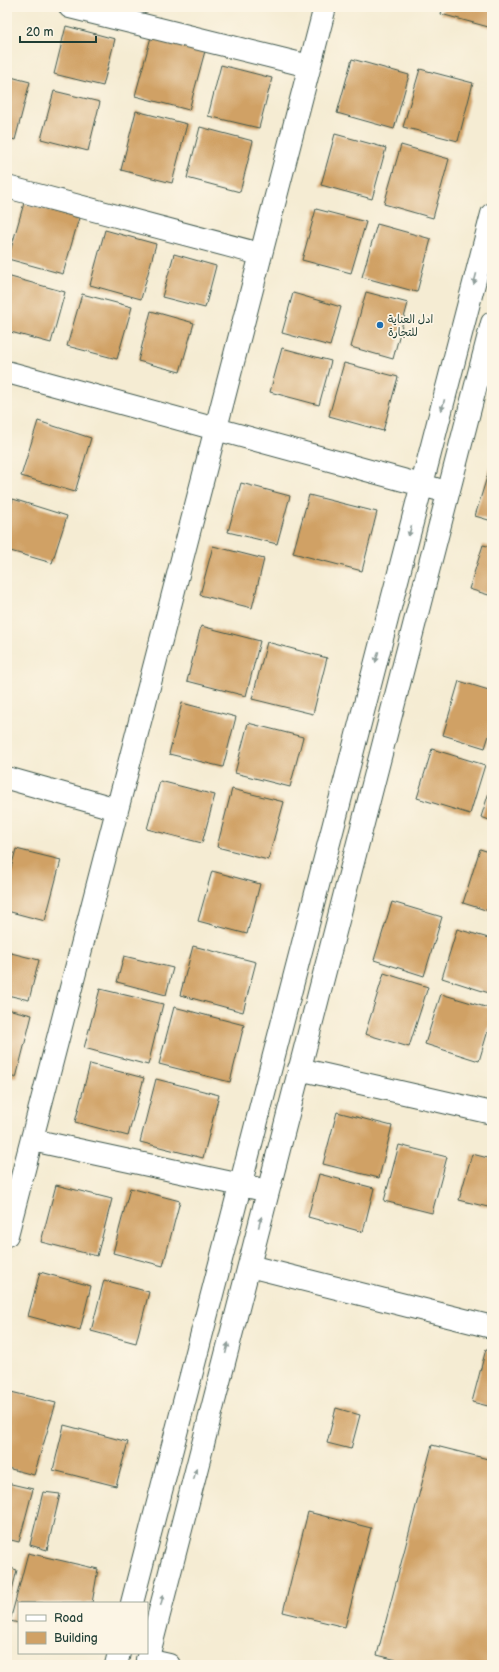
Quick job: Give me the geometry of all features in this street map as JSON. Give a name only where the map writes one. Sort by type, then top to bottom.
[{"type":"street","points":[[70,7],[309,66]]},
{"type":"street","points":[[7,1235],[325,7]]},
{"type":"street","points":[[7,187],[260,254]]},
{"type":"street","points":[[132,1602],[492,214]]},
{"type":"street","points":[[169,1665],[146,1662],[492,323]]},
{"type":"street","points":[[7,372],[448,493]]},
{"type":"street","points":[[7,778],[117,809]]},
{"type":"street","points":[[300,1069],[492,1113]]},
{"type":"street","points":[[32,1140],[268,1191]]},
{"type":"street","points":[[248,1266],[492,1326]]},
{"type":"street","points":[[116,1665],[119,1654]]},
{"type":"building","points":[[443,7],[492,7],[492,28],[441,14]]},
{"type":"building","points":[[66,26],[115,39],[103,86],[54,74]]},
{"type":"building","points":[[151,37],[205,51],[189,110],[135,96]]},
{"type":"building","points":[[352,59],[409,75],[394,129],[337,113]]},
{"type":"building","points":[[221,65],[272,78],[259,128],[208,116]]},
{"type":"building","points":[[420,69],[473,83],[458,141],[403,127]]},
{"type":"building","points":[[7,76],[30,82],[15,140],[7,137]]},
{"type":"building","points":[[54,91],[100,102],[88,151],[41,139]]},
{"type":"building","points":[[136,111],[187,124],[172,183],[121,170]]},
{"type":"building","points":[[200,127],[253,141],[240,192],[187,178]]},
{"type":"building","points":[[335,134],[386,148],[372,199],[321,185]]},
{"type":"building","points":[[401,145],[449,159],[433,218],[384,204]]},
{"type":"building","points":[[24,203],[79,218],[63,274],[8,259]]},
{"type":"building","points":[[316,209],[366,222],[351,273],[302,260]]},
{"type":"building","points":[[377,224],[431,239],[417,292],[362,277]]},
{"type":"building","points":[[105,230],[156,244],[141,299],[90,285]]},
{"type":"building","points":[[174,254],[216,266],[205,308],[162,297]]},
{"type":"building","points":[[7,276],[65,292],[51,343],[7,331]]},
{"type":"building","name":"ادل العناية للتجارة","points":[[366,292],[408,303],[393,359],[351,347]]},
{"type":"building","points":[[293,293],[341,307],[330,346],[282,333]]},
{"type":"building","points":[[82,294],[132,307],[117,359],[67,346]]},
{"type":"building","points":[[151,311],[194,323],[180,372],[138,361]]},
{"type":"building","points":[[282,348],[331,361],[319,405],[270,392]]},
{"type":"building","points":[[344,363],[398,377],[383,431],[329,416]]},
{"type":"building","points":[[38,421],[91,438],[75,492],[21,476]]},
{"type":"building","points":[[492,464],[492,521],[475,516]]},
{"type":"building","points":[[241,483],[290,496],[277,544],[228,532]]},
{"type":"building","points":[[309,495],[377,512],[362,571],[293,553]]},
{"type":"building","points":[[13,499],[67,516],[52,563],[7,550],[7,518]]},
{"type":"building","points":[[483,545],[492,547],[492,596],[469,589]]},
{"type":"building","points":[[213,546],[264,559],[252,608],[200,595]]},
{"type":"building","points":[[201,626],[260,641],[246,696],[187,681]]},
{"type":"building","points":[[267,642],[327,658],[313,714],[252,699]]},
{"type":"building","points":[[459,681],[492,691],[492,726],[485,748],[443,735]]},
{"type":"building","points":[[182,703],[236,717],[223,767],[169,754]]},
{"type":"building","points":[[248,723],[303,737],[290,787],[235,773]]},
{"type":"building","points":[[432,749],[485,765],[470,814],[417,798]]},
{"type":"building","points":[[160,781],[215,795],[202,843],[147,829]]},
{"type":"building","points":[[492,783],[492,821],[481,817]]},
{"type":"building","points":[[232,789],[284,802],[268,860],[217,847]]},
{"type":"building","points":[[16,849],[61,860],[45,921],[7,911],[7,883]]},
{"type":"building","points":[[480,849],[492,853],[492,912],[463,903]]},
{"type":"building","points":[[212,871],[260,884],[247,934],[198,921]]},
{"type":"building","points":[[392,902],[442,917],[424,976],[374,960]]},
{"type":"building","points":[[457,929],[492,939],[492,994],[442,978]]},
{"type":"building","points":[[193,946],[256,962],[243,1012],[180,995]]},
{"type":"building","points":[[7,952],[39,960],[29,1000],[7,995]]},
{"type":"building","points":[[124,956],[173,968],[166,995],[117,982]]},
{"type":"building","points":[[384,973],[428,987],[409,1047],[365,1034]]},
{"type":"building","points":[[100,989],[163,1004],[148,1065],[84,1048]]},
{"type":"building","points":[[441,994],[492,1009],[492,1017],[479,1061],[425,1044]]},
{"type":"building","points":[[174,1007],[244,1025],[230,1082],[159,1064]]},
{"type":"building","points":[[7,1009],[32,1015],[16,1078],[7,1075]]},
{"type":"building","points":[[90,1064],[144,1078],[128,1136],[75,1122]]},
{"type":"building","points":[[156,1079],[219,1095],[203,1158],[140,1142]]},
{"type":"building","points":[[337,1112],[392,1126],[379,1178],[323,1164]]},
{"type":"building","points":[[399,1145],[447,1157],[432,1213],[384,1201]]},
{"type":"building","points":[[472,1154],[492,1159],[492,1208],[459,1200]]},
{"type":"building","points":[[319,1174],[374,1188],[363,1232],[308,1217]]},
{"type":"building","points":[[56,1185],[112,1199],[97,1256],[41,1242]]},
{"type":"building","points":[[130,1188],[180,1201],[163,1266],[113,1253]]},
{"type":"building","points":[[40,1272],[91,1286],[80,1330],[28,1316]]},
{"type":"building","points":[[104,1280],[149,1292],[136,1343],[91,1331]]},
{"type":"building","points":[[486,1349],[492,1351],[492,1407],[472,1402]]},
{"type":"building","points":[[7,1391],[56,1403],[34,1475],[7,1468]]},
{"type":"building","points":[[336,1408],[360,1415],[351,1449],[327,1443]]},
{"type":"building","points":[[64,1425],[128,1442],[116,1486],[53,1470]]},
{"type":"building","points":[[432,1445],[492,1460],[492,1665],[417,1665],[377,1655]]},
{"type":"building","points":[[7,1483],[33,1489],[19,1542],[7,1539]]},
{"type":"building","points":[[43,1492],[60,1494],[47,1550],[30,1545]]},
{"type":"building","points":[[308,1512],[371,1528],[345,1627],[283,1612]]},
{"type":"building","points":[[28,1553],[98,1569],[92,1602],[18,1602],[18,1623],[10,1621]]},
{"type":"building","points":[[7,1567],[17,1570],[8,1606],[7,1606]]},
{"type":"place","name":"ادل العناية للتجارة","points":[[380,325]]}]
